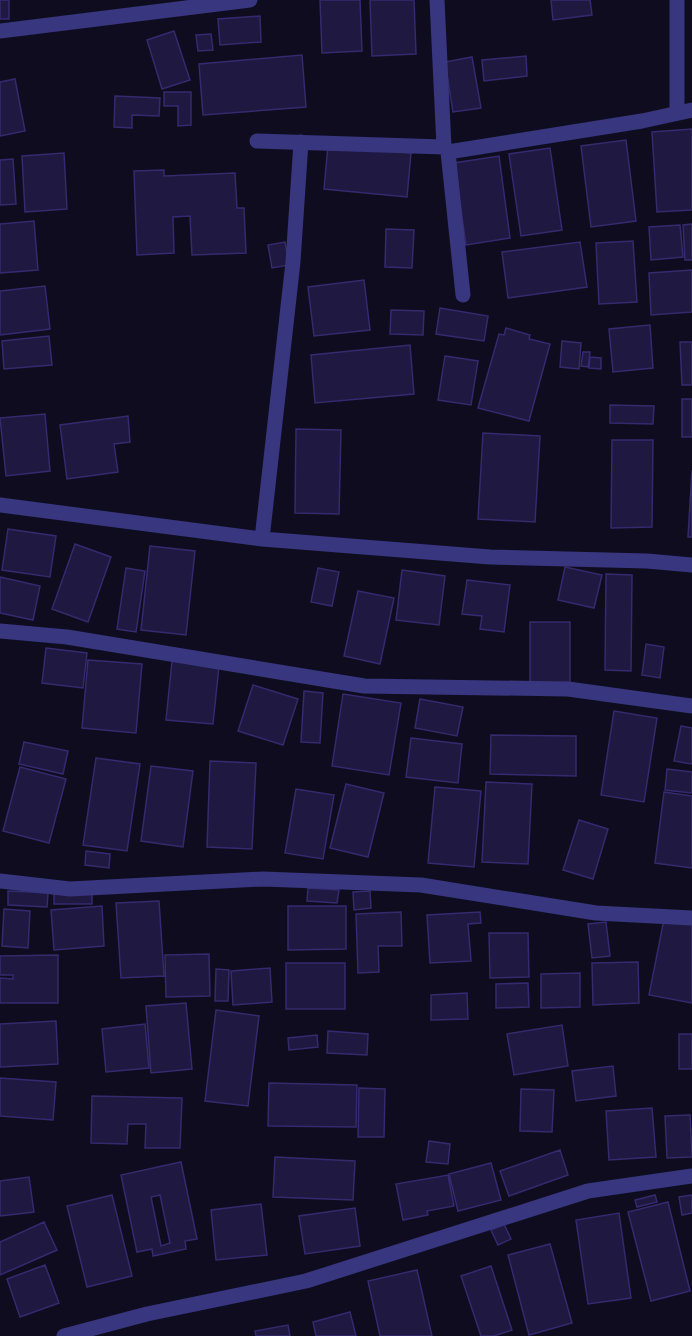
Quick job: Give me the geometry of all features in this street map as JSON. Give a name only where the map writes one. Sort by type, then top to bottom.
[{"type":"street","points":[[0,32],[250,0]]},
{"type":"street","points":[[437,0],[446,150],[462,295]]},
{"type":"street","points":[[257,141],[446,150],[642,121],[684,112],[677,0]]},
{"type":"street","points":[[262,539],[293,262],[301,142]]},
{"type":"street","points":[[0,505],[262,539],[490,557],[647,561],[692,566]]},
{"type":"street","points":[[0,631],[68,637],[364,686],[568,689],[692,705]]},
{"type":"street","points":[[0,881],[70,889],[263,879],[421,885],[596,913],[692,918]]},
{"type":"street","points":[[64,1336],[147,1314],[306,1281],[588,1191],[692,1176]]},
{"type":"building","points":[[0,0],[9,0],[9,19],[0,19]]},
{"type":"building","points":[[320,0],[360,0],[362,51],[322,53]]},
{"type":"building","points":[[370,0],[414,0],[416,54],[372,56]]},
{"type":"building","points":[[551,0],[590,0],[592,15],[553,20]]},
{"type":"building","points":[[260,16],[261,42],[220,45],[218,19]]},
{"type":"building","points":[[174,31],[190,80],[162,89],[147,40]]},
{"type":"building","points":[[211,34],[213,50],[198,51],[196,35]]},
{"type":"building","points":[[302,55],[306,107],[203,115],[199,64]]},
{"type":"building","points":[[526,56],[527,76],[484,81],[482,60]]},
{"type":"building","points":[[472,57],[481,108],[453,112],[445,62]]},
{"type":"building","points":[[15,79],[25,131],[0,136],[0,82]]},
{"type":"building","points":[[164,92],[191,92],[191,125],[178,126],[178,106],[164,106]]},
{"type":"building","points":[[115,96],[160,98],[159,116],[132,115],[132,128],[114,127]]},
{"type":"building","points":[[692,129],[692,210],[657,212],[652,132]]},
{"type":"building","points":[[626,140],[636,221],[591,227],[581,146]]},
{"type":"building","points":[[328,145],[411,153],[407,197],[324,189]]},
{"type":"building","points":[[550,148],[562,230],[521,236],[509,154]]},
{"type":"building","points":[[64,153],[67,209],[25,212],[22,156]]},
{"type":"building","points":[[499,156],[510,238],[466,245],[454,163]]},
{"type":"building","points":[[13,159],[16,204],[0,205],[0,160]]},
{"type":"building","points":[[164,170],[164,176],[235,173],[237,208],[244,208],[246,253],[192,255],[190,216],[173,217],[174,253],[137,255],[134,171]]},
{"type":"building","points":[[34,221],[38,270],[0,273],[0,224]]},
{"type":"building","points":[[692,224],[692,260],[685,260],[683,225]]},
{"type":"building","points":[[680,225],[683,257],[651,260],[649,227]]},
{"type":"building","points":[[386,229],[414,230],[412,268],[385,267]]},
{"type":"building","points":[[633,241],[637,302],[599,304],[596,243]]},
{"type":"building","points":[[285,242],[289,265],[272,268],[268,245]]},
{"type":"building","points":[[580,242],[587,287],[508,298],[502,252]]},
{"type":"building","points":[[692,270],[692,312],[651,315],[649,273]]},
{"type":"building","points":[[364,280],[370,330],[314,336],[308,287]]},
{"type":"building","points":[[45,286],[50,329],[0,335],[0,291]]},
{"type":"building","points":[[440,308],[488,316],[484,341],[436,334]]},
{"type":"building","points":[[391,310],[424,311],[423,335],[390,334]]},
{"type":"building","points":[[650,325],[653,368],[613,372],[609,329]]},
{"type":"building","points":[[506,328],[530,335],[529,339],[550,344],[529,421],[478,408],[499,334],[504,335]]},
{"type":"building","points":[[49,336],[52,365],[4,369],[2,341]]},
{"type":"building","points":[[562,341],[581,343],[579,369],[560,367]]},
{"type":"building","points":[[680,342],[692,342],[692,385],[682,385]]},
{"type":"building","points":[[410,345],[414,394],[315,403],[311,355]]},
{"type":"building","points":[[583,352],[590,352],[588,367],[581,366]]},
{"type":"building","points":[[445,356],[478,361],[471,405],[438,400]]},
{"type":"building","points":[[590,357],[601,358],[601,369],[589,368]]},
{"type":"building","points":[[682,399],[692,399],[692,437],[682,437]]},
{"type":"building","points":[[610,405],[654,406],[653,424],[610,423]]},
{"type":"building","points":[[45,414],[50,471],[6,476],[0,418]]},
{"type":"building","points":[[128,416],[130,442],[114,444],[118,472],[67,479],[60,425]]},
{"type":"building","points":[[296,429],[341,430],[339,514],[295,513]]},
{"type":"building","points":[[483,433],[540,436],[535,522],[478,519]]},
{"type":"building","points":[[612,440],[653,440],[652,527],[611,528]]},
{"type":"building","points":[[692,470],[692,537],[688,537]]},
{"type":"building","points":[[8,529],[56,536],[50,577],[2,570]]},
{"type":"building","points":[[75,544],[111,557],[88,622],[52,609]]},
{"type":"building","points":[[150,546],[195,551],[186,635],[141,630]]},
{"type":"building","points":[[565,567],[602,575],[594,608],[558,600]]},
{"type":"building","points":[[126,568],[145,571],[136,632],[117,629]]},
{"type":"building","points":[[318,568],[339,572],[332,606],[311,602]]},
{"type":"building","points":[[402,570],[445,576],[439,625],[396,620]]},
{"type":"building","points":[[606,574],[632,575],[631,671],[605,670]]},
{"type":"building","points":[[0,577],[40,586],[33,620],[0,613]]},
{"type":"building","points":[[467,580],[510,585],[504,632],[480,629],[482,616],[462,614]]},
{"type":"building","points":[[358,591],[394,598],[380,664],[344,656]]},
{"type":"building","points":[[530,622],[570,622],[570,687],[530,688]]},
{"type":"building","points":[[646,644],[664,647],[660,678],[642,675]]},
{"type":"building","points":[[46,648],[87,653],[83,688],[42,683]]},
{"type":"building","points":[[88,660],[142,664],[136,733],[82,728]]},
{"type":"building","points":[[172,661],[219,666],[213,724],[166,720]]},
{"type":"building","points":[[253,685],[298,699],[283,745],[238,731]]},
{"type":"building","points":[[304,691],[323,693],[320,743],[301,742]]},
{"type":"building","points":[[343,694],[401,703],[389,775],[332,766]]},
{"type":"building","points":[[420,699],[463,707],[457,736],[415,728]]},
{"type":"building","points":[[614,711],[657,718],[644,802],[601,795]]},
{"type":"building","points":[[681,726],[692,728],[692,764],[674,761]]},
{"type":"building","points":[[491,735],[576,736],[576,776],[490,774]]},
{"type":"building","points":[[411,738],[462,744],[458,783],[406,777]]},
{"type":"building","points":[[24,742],[68,751],[63,774],[19,764]]},
{"type":"building","points":[[96,758],[140,764],[127,851],[83,845]]},
{"type":"building","points":[[210,761],[256,763],[252,849],[207,847]]},
{"type":"building","points":[[151,766],[193,771],[183,847],[141,841]]},
{"type":"building","points":[[20,767],[66,779],[49,843],[3,831]]},
{"type":"building","points":[[667,769],[692,772],[692,793],[665,790]]},
{"type":"building","points":[[486,782],[532,784],[528,864],[482,862]]},
{"type":"building","points":[[346,784],[384,793],[368,857],[330,848]]},
{"type":"building","points":[[435,787],[481,791],[474,867],[428,863]]},
{"type":"building","points":[[296,789],[334,795],[323,859],[285,853]]},
{"type":"building","points":[[664,792],[692,796],[692,868],[655,863]]},
{"type":"building","points":[[579,820],[608,829],[593,879],[563,870]]},
{"type":"building","points":[[86,851],[110,854],[109,868],[85,865]]},
{"type":"building","points":[[308,888],[339,890],[337,903],[307,901]]},
{"type":"building","points":[[8,891],[48,893],[47,907],[8,905]]},
{"type":"building","points":[[370,891],[371,908],[354,910],[353,892]]},
{"type":"building","points":[[54,893],[92,893],[92,904],[54,904]]},
{"type":"building","points":[[159,901],[164,976],[121,978],[116,903]]},
{"type":"building","points":[[102,906],[104,946],[54,950],[51,910]]},
{"type":"building","points":[[288,906],[346,906],[346,949],[288,950]]},
{"type":"building","points":[[4,909],[30,911],[28,948],[2,946]]},
{"type":"building","points":[[401,912],[402,946],[378,946],[379,972],[358,973],[356,914]]},
{"type":"building","points":[[480,912],[481,923],[468,924],[471,961],[430,963],[427,915]]},
{"type":"building","points":[[664,919],[692,924],[692,1003],[649,995]]},
{"type":"building","points":[[606,922],[610,956],[592,958],[588,924]]},
{"type":"building","points":[[489,933],[528,933],[529,977],[490,978]]},
{"type":"building","points":[[209,954],[210,996],[166,997],[165,955]]},
{"type":"building","points":[[58,955],[58,1003],[0,1003],[0,978],[13,979],[13,975],[0,975],[0,956]]},
{"type":"building","points":[[638,962],[639,1003],[593,1005],[592,963]]},
{"type":"building","points":[[286,963],[345,963],[345,1009],[286,1009]]},
{"type":"building","points":[[270,968],[272,1002],[233,1005],[231,971]]},
{"type":"building","points":[[216,969],[229,970],[228,1001],[215,1001]]},
{"type":"building","points":[[580,973],[580,1007],[541,1008],[541,974]]},
{"type":"building","points":[[528,983],[529,1007],[496,1008],[496,984]]},
{"type":"building","points":[[467,993],[468,1019],[431,1020],[431,995]]},
{"type":"building","points":[[186,1003],[192,1069],[151,1073],[146,1006]]},
{"type":"building","points":[[216,1010],[259,1016],[248,1106],[205,1101]]},
{"type":"building","points":[[56,1021],[58,1064],[0,1067],[0,1024]]},
{"type":"building","points":[[145,1024],[149,1068],[106,1072],[102,1029]]},
{"type":"building","points":[[562,1025],[568,1066],[514,1075],[507,1034]]},
{"type":"building","points":[[328,1031],[368,1034],[367,1055],[327,1053]]},
{"type":"building","points":[[679,1034],[692,1034],[692,1069],[679,1069]]},
{"type":"building","points":[[317,1035],[318,1047],[289,1050],[288,1038]]},
{"type":"building","points":[[613,1066],[616,1096],[576,1101],[572,1071]]},
{"type":"building","points":[[0,1078],[56,1082],[53,1120],[0,1116]]},
{"type":"building","points":[[269,1083],[357,1085],[356,1127],[268,1126]]},
{"type":"building","points":[[359,1088],[385,1089],[384,1137],[358,1137]]},
{"type":"building","points":[[521,1089],[554,1090],[552,1132],[520,1131]]},
{"type":"building","points":[[92,1096],[182,1098],[180,1148],[145,1148],[146,1124],[128,1124],[127,1144],[91,1143]]},
{"type":"building","points":[[652,1108],[656,1157],[609,1160],[606,1111]]},
{"type":"building","points":[[690,1115],[692,1157],[667,1158],[665,1116]]},
{"type":"building","points":[[429,1141],[450,1144],[448,1164],[426,1162]]},
{"type":"building","points":[[560,1150],[568,1175],[509,1196],[500,1171]]},
{"type":"building","points":[[275,1157],[355,1161],[353,1200],[273,1197]]},
{"type":"building","points":[[181,1162],[197,1239],[185,1241],[186,1249],[153,1256],[152,1249],[137,1252],[121,1175]],"holes":[[[160,1195],[170,1243],[161,1246],[151,1197]]]},
{"type":"building","points":[[491,1163],[501,1200],[458,1211],[449,1174]]},
{"type":"building","points":[[448,1175],[454,1206],[427,1211],[428,1215],[403,1220],[396,1184]]},
{"type":"building","points":[[29,1177],[34,1212],[0,1216],[0,1181]]},
{"type":"building","points":[[112,1195],[132,1276],[87,1287],[67,1206]]},
{"type":"building","points":[[655,1195],[657,1202],[637,1207],[635,1200]]},
{"type":"building","points":[[692,1195],[692,1213],[682,1215],[679,1197]]},
{"type":"building","points":[[668,1202],[690,1291],[651,1301],[628,1212]]},
{"type":"building","points":[[261,1204],[267,1255],[216,1260],[211,1210]]},
{"type":"building","points":[[355,1208],[360,1246],[305,1254],[299,1216]]},
{"type":"building","points":[[619,1213],[631,1298],[588,1304],[576,1220]]},
{"type":"building","points":[[44,1222],[57,1250],[0,1275],[0,1242]]},
{"type":"building","points":[[504,1224],[511,1239],[498,1245],[491,1230]]},
{"type":"building","points":[[550,1244],[572,1323],[529,1335],[508,1255]]},
{"type":"building","points":[[45,1265],[59,1303],[20,1317],[7,1279]]},
{"type":"building","points":[[491,1266],[512,1330],[494,1336],[481,1336],[461,1276]]},
{"type":"building","points":[[417,1270],[432,1336],[380,1336],[368,1281]]},
{"type":"building","points":[[350,1312],[356,1336],[316,1336],[313,1322]]},
{"type":"building","points":[[288,1325],[290,1336],[256,1336],[255,1331]]}]
